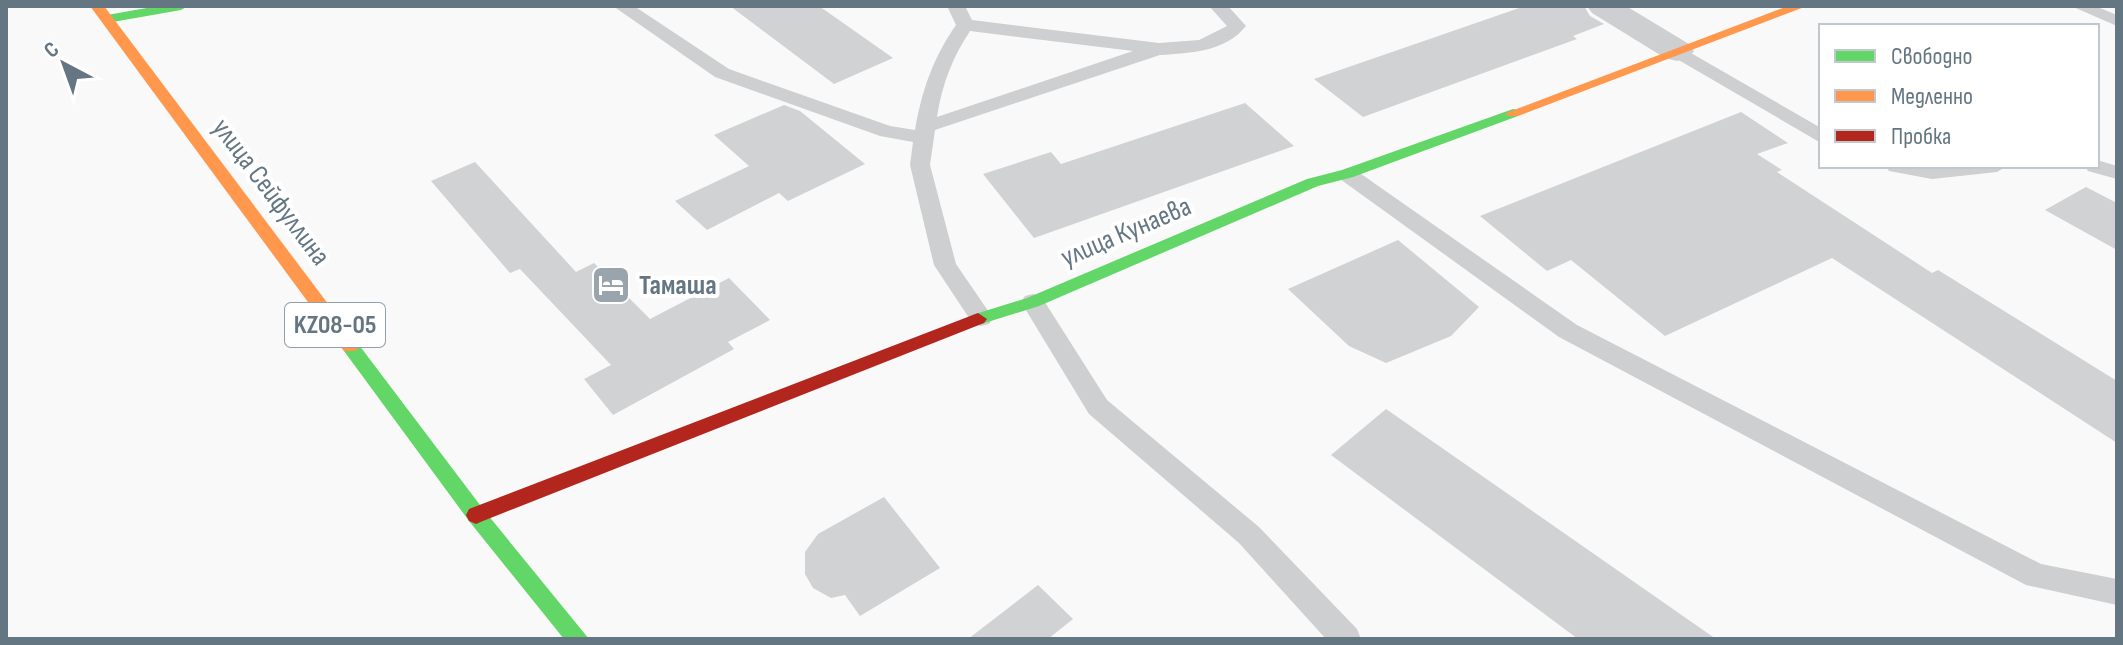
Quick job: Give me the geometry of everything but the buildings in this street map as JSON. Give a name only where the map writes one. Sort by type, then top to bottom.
[{"type":"street","points":[[102,13],[181,6]]},
{"type":"street","points":[[1603,6],[1677,51]]},
{"type":"street","name":"улица Кунаева","points":[[476,515],[981,318],[1033,302],[1313,182],[1347,174],[1800,6]]},
{"type":"street","name":"улица Сейфуллина","points":[[102,13],[476,515],[578,639]]},
{"type":"lane","points":[[622,6],[722,73],[887,132],[925,132],[1159,49]]},
{"type":"lane","points":[[981,318],[945,265],[920,165],[932,88],[960,16],[1030,31],[1159,49],[1209,45],[1225,38],[1237,26],[1218,6]]},
{"type":"lane","points":[[2080,6],[2117,21]]},
{"type":"lane","points":[[1677,51],[1819,136]]},
{"type":"lane","points":[[1906,168],[1932,173],[1978,168]]},
{"type":"lane","points":[[1347,174],[1568,331],[2036,576],[2117,592]]},
{"type":"lane","points":[[1033,302],[1098,407],[1249,535],[1346,639]]},
{"type":"traffic: fast","points":[[107,19],[181,6]]},
{"type":"traffic: fast","points":[[978,319],[1033,302],[1313,182],[1347,174],[1513,113]]},
{"type":"traffic: fast","points":[[350,346],[476,515],[578,639]]},
{"type":"traffic: slow","points":[[97,6],[350,346]]},
{"type":"traffic: slow","points":[[1513,113],[1800,6]]},
{"type":"traffic: jam","points":[[476,515],[978,319]]},
{"type":"place","name":"Тамаша","points":[[611,285]]}]
